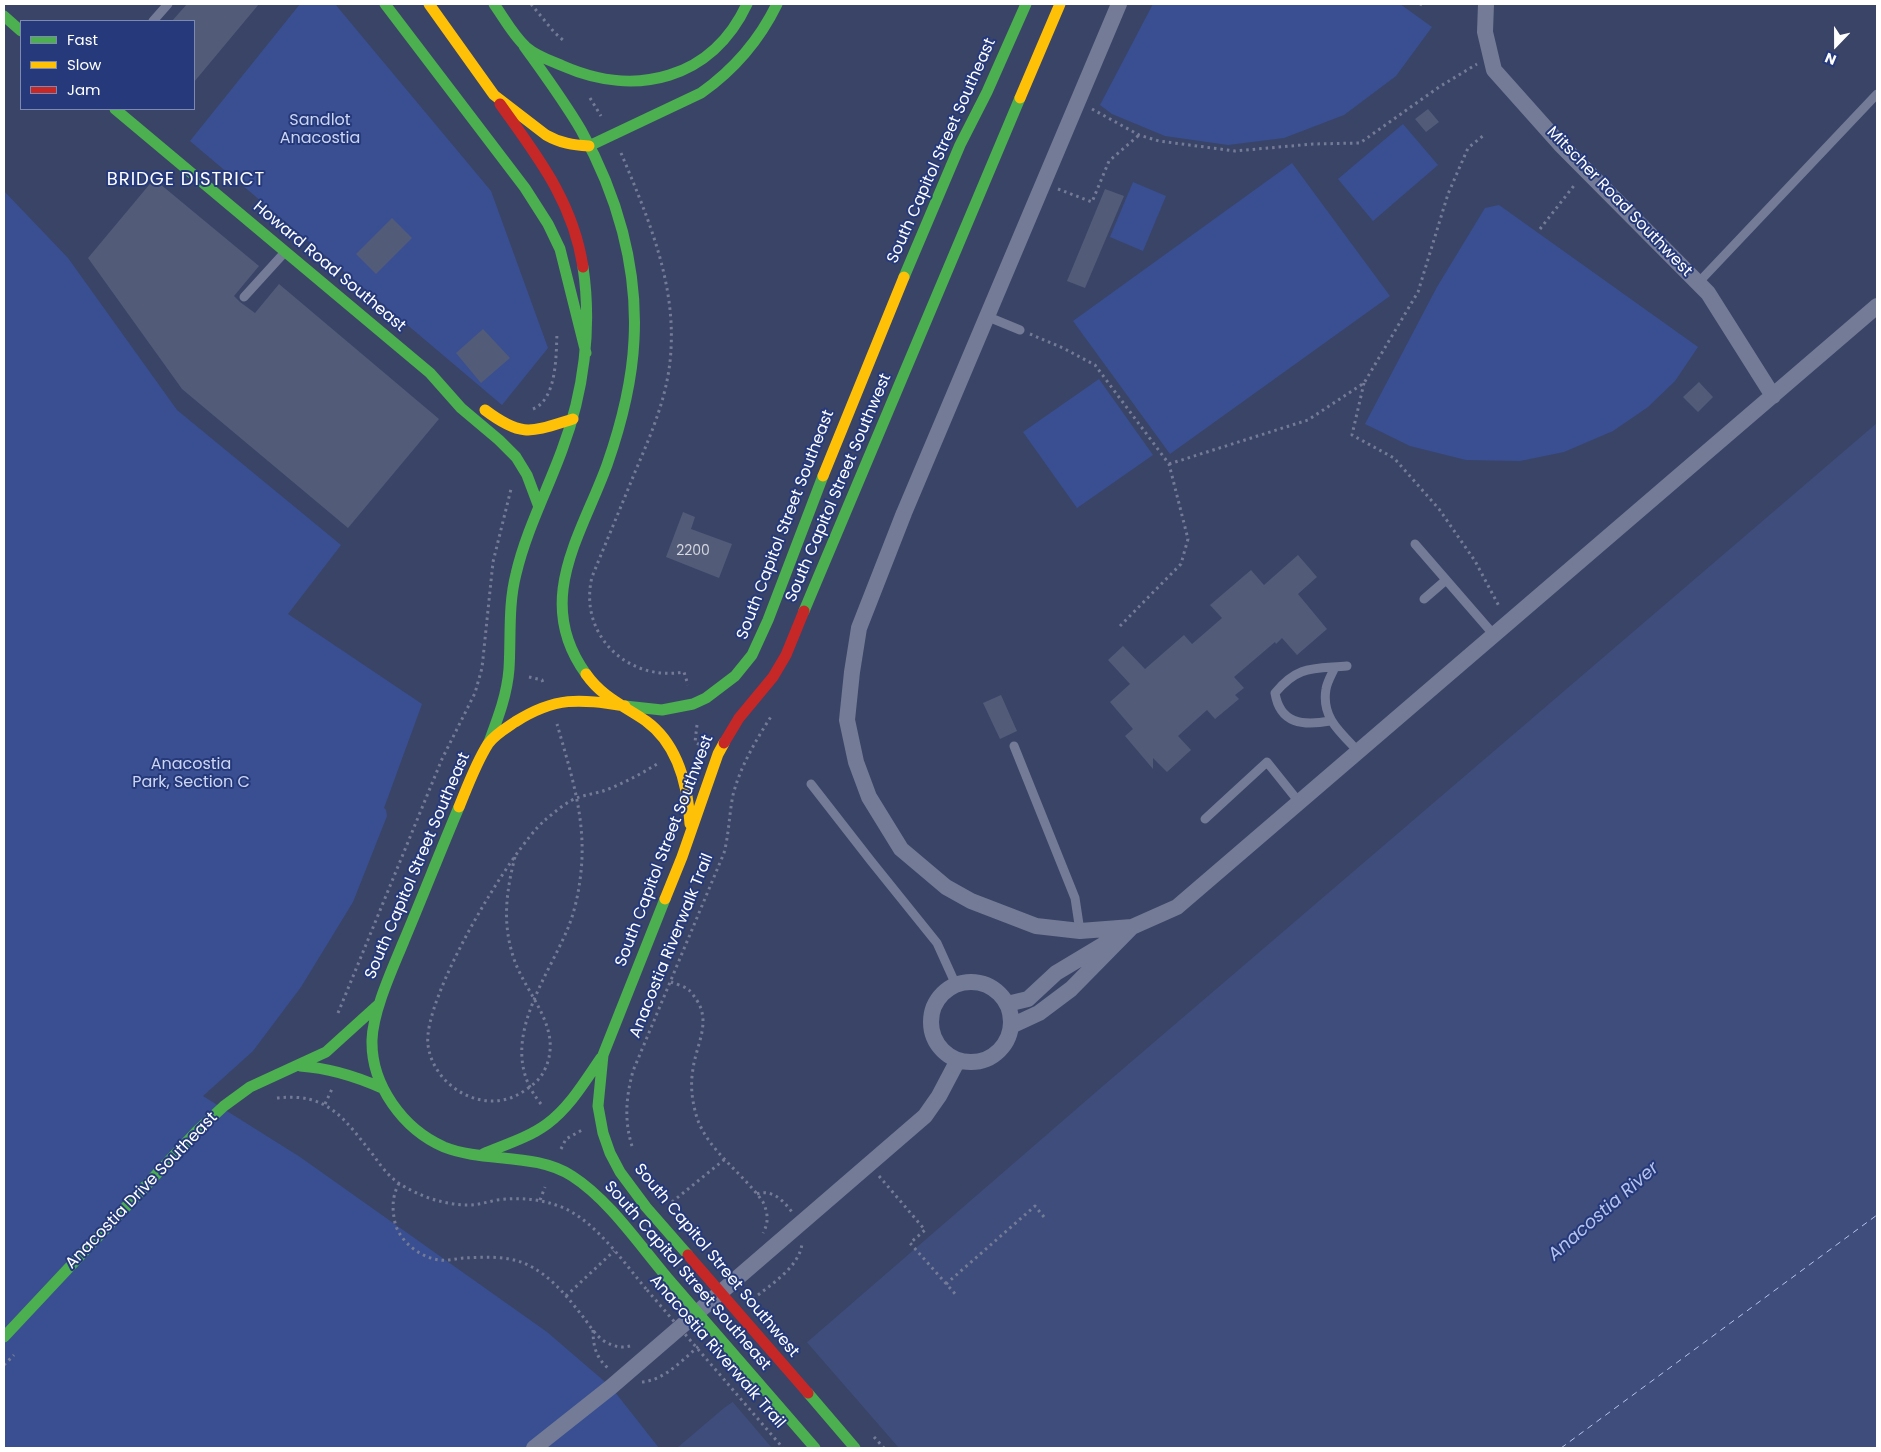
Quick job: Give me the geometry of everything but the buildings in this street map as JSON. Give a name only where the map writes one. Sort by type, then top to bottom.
[{"type":"main road","points":[[385,4],[525,188],[548,224],[560,249],[586,353]]},
{"type":"main road","points":[[429,4],[552,180],[568,211],[578,243],[586,288],[586,353],[581,387],[573,419],[539,507],[513,584],[507,684],[502,707],[489,742]]},
{"type":"main road","points":[[494,4],[560,96],[589,146],[614,202],[631,265],[635,307],[634,350],[629,392],[619,434],[566,567],[561,592],[563,624],[569,645],[581,668],[595,687],[618,705],[652,726],[667,742],[681,766],[688,792],[691,832]]},
{"type":"main road","points":[[524,46],[564,67],[603,80],[630,83],[657,80],[685,70],[710,54],[730,33],[747,4]]},
{"type":"main road","points":[[494,95],[555,140],[589,146],[693,97],[715,84],[739,65],[748,54],[765,30],[777,4]]},
{"type":"main road","name":"South Capitol Street Southeast","points":[[815,1448],[597,1195],[580,1180],[562,1170],[541,1163],[459,1151],[431,1140],[408,1123],[382,1088],[374,1064],[372,1039],[379,1004],[472,775],[489,742],[518,720],[551,704],[562,701],[587,700],[634,708],[662,710],[693,704],[716,691],[735,676],[758,646],[839,434],[891,308],[960,145],[987,92],[1026,4]]},
{"type":"main road","name":"South Capitol Street Southwest","points":[[855,1448],[622,1176],[607,1149],[598,1113],[603,1055],[682,857],[724,741],[739,718],[773,677],[789,648],[1060,4]]},
{"type":"main road","points":[[4,16],[20,30]]},
{"type":"main road","name":"Howard Road Southeast","points":[[116,110],[430,373],[461,408],[516,457],[527,475],[539,507]]},
{"type":"main road","name":"Howard Road Southeast","points":[[430,373],[462,392]]},
{"type":"main road","points":[[477,403],[505,425],[519,431],[538,429],[573,419]]},
{"type":"main road","name":"Anacostia Drive Southeast","points":[[4,1337],[210,1118],[250,1087],[318,1056],[335,1045],[379,1004]]},
{"type":"main road","points":[[483,1154],[533,1132],[553,1119],[573,1097],[603,1055]]},
{"type":"main road","name":"Anacostia Drive Southeast","points":[[296,1066],[327,1067],[339,1070],[382,1088]]},
{"type":"street","points":[[1119,4],[986,316],[904,513],[859,628],[847,720],[856,762],[869,797],[901,849],[921,868],[946,887],[989,909],[1036,926],[1080,931],[1132,927]]},
{"type":"street","name":"Mitscher Road Southwest","points":[[1486,4],[1485,32],[1494,70],[1560,144],[1708,293],[1774,396]]},
{"type":"street","points":[[1007,1004],[1028,999],[1056,973],[1132,927],[1177,907],[1877,306]]},
{"type":"street","points":[[1011,1026],[1040,1013],[1071,989],[1132,927]]},
{"type":"street","points":[[973,982],[990,987],[1000,994],[1007,1004],[1011,1026],[1007,1040],[998,1051],[986,1059],[972,1062],[958,1060],[947,1055],[933,1035],[930,1023],[932,1011],[937,1000],[945,991],[956,985],[973,982]]},
{"type":"street","points":[[534,1448],[611,1387],[898,1141],[925,1116],[939,1096],[958,1060]]},
{"type":"lane","points":[[154,20],[168,4]]},
{"type":"lane","points":[[1698,283],[1877,94]]},
{"type":"lane","points":[[244,297],[285,252]]},
{"type":"lane","points":[[986,316],[1020,330]]},
{"type":"lane","points":[[1415,544],[1494,635]]},
{"type":"lane","points":[[1424,599],[1446,580]]},
{"type":"lane","points":[[1330,721],[1309,724],[1296,722],[1283,713],[1277,704],[1275,693],[1287,679],[1301,670],[1347,666]]},
{"type":"lane","points":[[1335,667],[1326,688],[1327,712],[1330,721],[1358,752]]},
{"type":"lane","points":[[1014,746],[1075,898],[1080,931]]},
{"type":"lane","points":[[1205,819],[1266,762],[1299,802]]},
{"type":"lane","points":[[811,784],[937,943],[956,985]]},
{"type":"path","points":[[531,4],[554,32],[569,44]]},
{"type":"path","points":[[1089,107],[1139,135],[1159,141],[1236,151],[1314,144],[1360,143],[1439,87],[1491,56]]},
{"type":"path","points":[[586,91],[601,116]]},
{"type":"path","points":[[1055,188],[1092,202],[1109,161],[1139,135]]},
{"type":"path","points":[[1484,135],[1468,148],[1448,194],[1418,292],[1364,383],[1352,434],[1394,458],[1439,509],[1475,561],[1503,613]]},
{"type":"path","points":[[1540,229],[1586,171]]},
{"type":"path","points":[[530,413],[530,410],[543,403],[550,390],[558,329]]},
{"type":"path","points":[[1020,330],[1063,348],[1095,365],[1169,464],[1188,539],[1181,564],[1119,627]]},
{"type":"path","points":[[1169,464],[1308,420],[1364,383]]},
{"type":"path","points":[[334,1020],[342,1005],[442,759],[476,693],[482,668],[492,562],[511,486]]},
{"type":"path","points":[[526,677],[542,680],[544,686]]},
{"type":"path","points":[[697,719],[695,742],[707,748]]},
{"type":"path","points":[[545,1108],[530,1087],[522,1063],[522,1045],[534,998],[568,929],[580,881],[582,853],[578,797],[556,724]]},
{"type":"path","name":"Anacostia Riverwalk Trail","points":[[631,1144],[626,1117],[627,1093],[634,1071],[724,853],[734,794],[747,758]]},
{"type":"path","points":[[515,857],[506,898],[507,932],[519,971],[545,1018],[550,1036],[550,1046],[545,1069],[530,1087],[514,1097],[499,1101],[481,1100],[466,1095],[452,1087],[442,1078],[432,1059],[428,1044],[430,1022],[457,956],[498,882],[515,857],[530,836],[541,824],[578,797],[605,790],[650,768]]},
{"type":"path","name":"Anacostia Riverwalk Trail","points":[[274,1098],[302,1097],[316,1100],[333,1109],[352,1127],[389,1174],[399,1183],[425,1197],[468,1205],[511,1198],[540,1200],[565,1209],[575,1215],[596,1231],[783,1448]]},
{"type":"path","points":[[561,1150],[566,1139],[583,1129]]},
{"type":"path","points":[[672,1202],[724,1159]]},
{"type":"path","points":[[870,1165],[926,1230],[910,1243],[957,1296]]},
{"type":"path","points":[[540,1200],[546,1184]]},
{"type":"path","points":[[757,1194],[766,1192],[778,1198],[795,1217]]},
{"type":"path","points":[[946,1284],[1035,1206],[1044,1217]]},
{"type":"path","points":[[566,1296],[614,1252]]},
{"type":"path","points":[[593,1329],[594,1347],[601,1361],[614,1373]]},
{"type":"path","points":[[4,1365],[17,1351]]},
{"type":"green space","name":"Sandlot Anacostia","points":[[300,4],[335,4],[491,191],[548,348],[502,405],[190,141]]},
{"type":"green space","points":[[1153,4],[1400,4],[1432,27],[1396,76],[1344,115],[1284,138],[1228,145],[1165,136],[1112,114],[1100,105]]},
{"type":"green space","points":[[1403,124],[1438,165],[1373,221],[1338,179]]},
{"type":"green space","points":[[1292,163],[1390,296],[1170,454],[1073,321]]},
{"type":"green space","points":[[1133,182],[1166,196],[1143,251],[1110,237]]},
{"type":"green space","name":"Anacostia Park, Section C","points":[[4,191],[68,258],[177,410],[341,545],[288,614],[422,704],[384,808],[387,816],[353,902],[301,987],[253,1051],[203,1096],[300,1157],[547,1332],[611,1387],[659,1448],[4,1448]]},
{"type":"green space","points":[[1499,205],[1698,347],[1675,381],[1648,407],[1613,431],[1564,452],[1520,461],[1466,460],[1410,446],[1365,424],[1437,287],[1485,208]]},
{"type":"green space","points":[[1099,379],[1153,455],[1077,508],[1023,432]]},
{"type":"water","name":"Anacostia River","points":[[1877,423],[1877,1448],[677,1448],[724,1408],[760,1383],[1103,1086]]},
{"type":"pier","points":[[805,1340],[899,1448],[772,1448],[731,1400],[758,1381]]},
{"type":"ferry route","points":[[1561,1448],[1877,1215]]},
{"type":"traffic: fast","points":[[385,4],[525,188],[548,224],[560,249],[586,353]]},
{"type":"traffic: fast","points":[[494,4],[517,37],[534,53],[590,76],[618,80],[644,80],[669,75],[693,65],[714,50],[732,30],[747,4]]},
{"type":"traffic: fast","points":[[589,146],[701,93],[713,84],[735,64],[754,42],[777,4]]},
{"type":"traffic: fast","points":[[904,277],[960,145],[987,92],[1026,4]]},
{"type":"traffic: fast","points":[[4,16],[20,30]]},
{"type":"traffic: fast","points":[[524,46],[568,109],[594,154],[615,205],[628,258],[632,285],[634,340],[625,404],[607,465],[575,543],[562,595],[563,621],[571,647],[586,674]]},
{"type":"traffic: fast","points":[[804,611],[1020,98]]},
{"type":"traffic: fast","points":[[116,110],[430,373],[461,408],[516,457],[527,475],[539,507]]},
{"type":"traffic: fast","points":[[489,742],[502,706],[508,679],[513,586],[520,558],[570,428],[581,383],[587,313],[583,267]]},
{"type":"traffic: fast","points":[[625,706],[662,710],[693,704],[706,698],[735,676],[752,655],[768,620],[823,476]]},
{"type":"traffic: fast","points":[[459,807],[379,1004],[372,1040],[373,1057],[384,1089],[392,1104],[415,1129],[444,1147],[476,1155],[526,1160],[558,1169],[572,1176],[610,1209],[665,1275]]},
{"type":"traffic: fast","points":[[665,899],[603,1055],[598,1106],[603,1133],[610,1153],[620,1172],[646,1207],[688,1255]]},
{"type":"traffic: fast","points":[[4,1337],[197,1131],[224,1106],[250,1087],[326,1052],[379,1004]]},
{"type":"traffic: fast","points":[[483,1154],[524,1137],[547,1124],[570,1102],[601,1058]]},
{"type":"traffic: fast","points":[[300,1066],[342,1073],[382,1088]]},
{"type":"traffic: fast","points":[[665,1275],[815,1448]]},
{"type":"traffic: fast","points":[[808,1393],[855,1448]]},
{"type":"traffic: slow","points":[[429,4],[494,95],[546,135],[567,143],[589,146]]},
{"type":"traffic: slow","points":[[1020,98],[1060,4]]},
{"type":"traffic: slow","points":[[823,476],[904,277]]},
{"type":"traffic: slow","points":[[485,410],[508,425],[527,430],[547,427],[573,419]]},
{"type":"traffic: slow","points":[[586,674],[606,695],[646,721],[667,742],[680,767],[684,781],[690,824]]},
{"type":"traffic: slow","points":[[459,807],[476,766],[488,744],[515,722],[543,708],[568,702],[581,701],[625,706]]},
{"type":"traffic: slow","points":[[665,899],[682,857],[718,754],[724,743]]},
{"type":"traffic: jam","points":[[500,104],[552,180],[571,221],[583,267]]},
{"type":"traffic: jam","points":[[724,743],[739,718],[773,677],[786,655],[804,611]]},
{"type":"traffic: jam","points":[[688,1255],[808,1393]]},
{"type":"district","name":"BRIDGE DISTRICT","points":[[186,180]]}]
